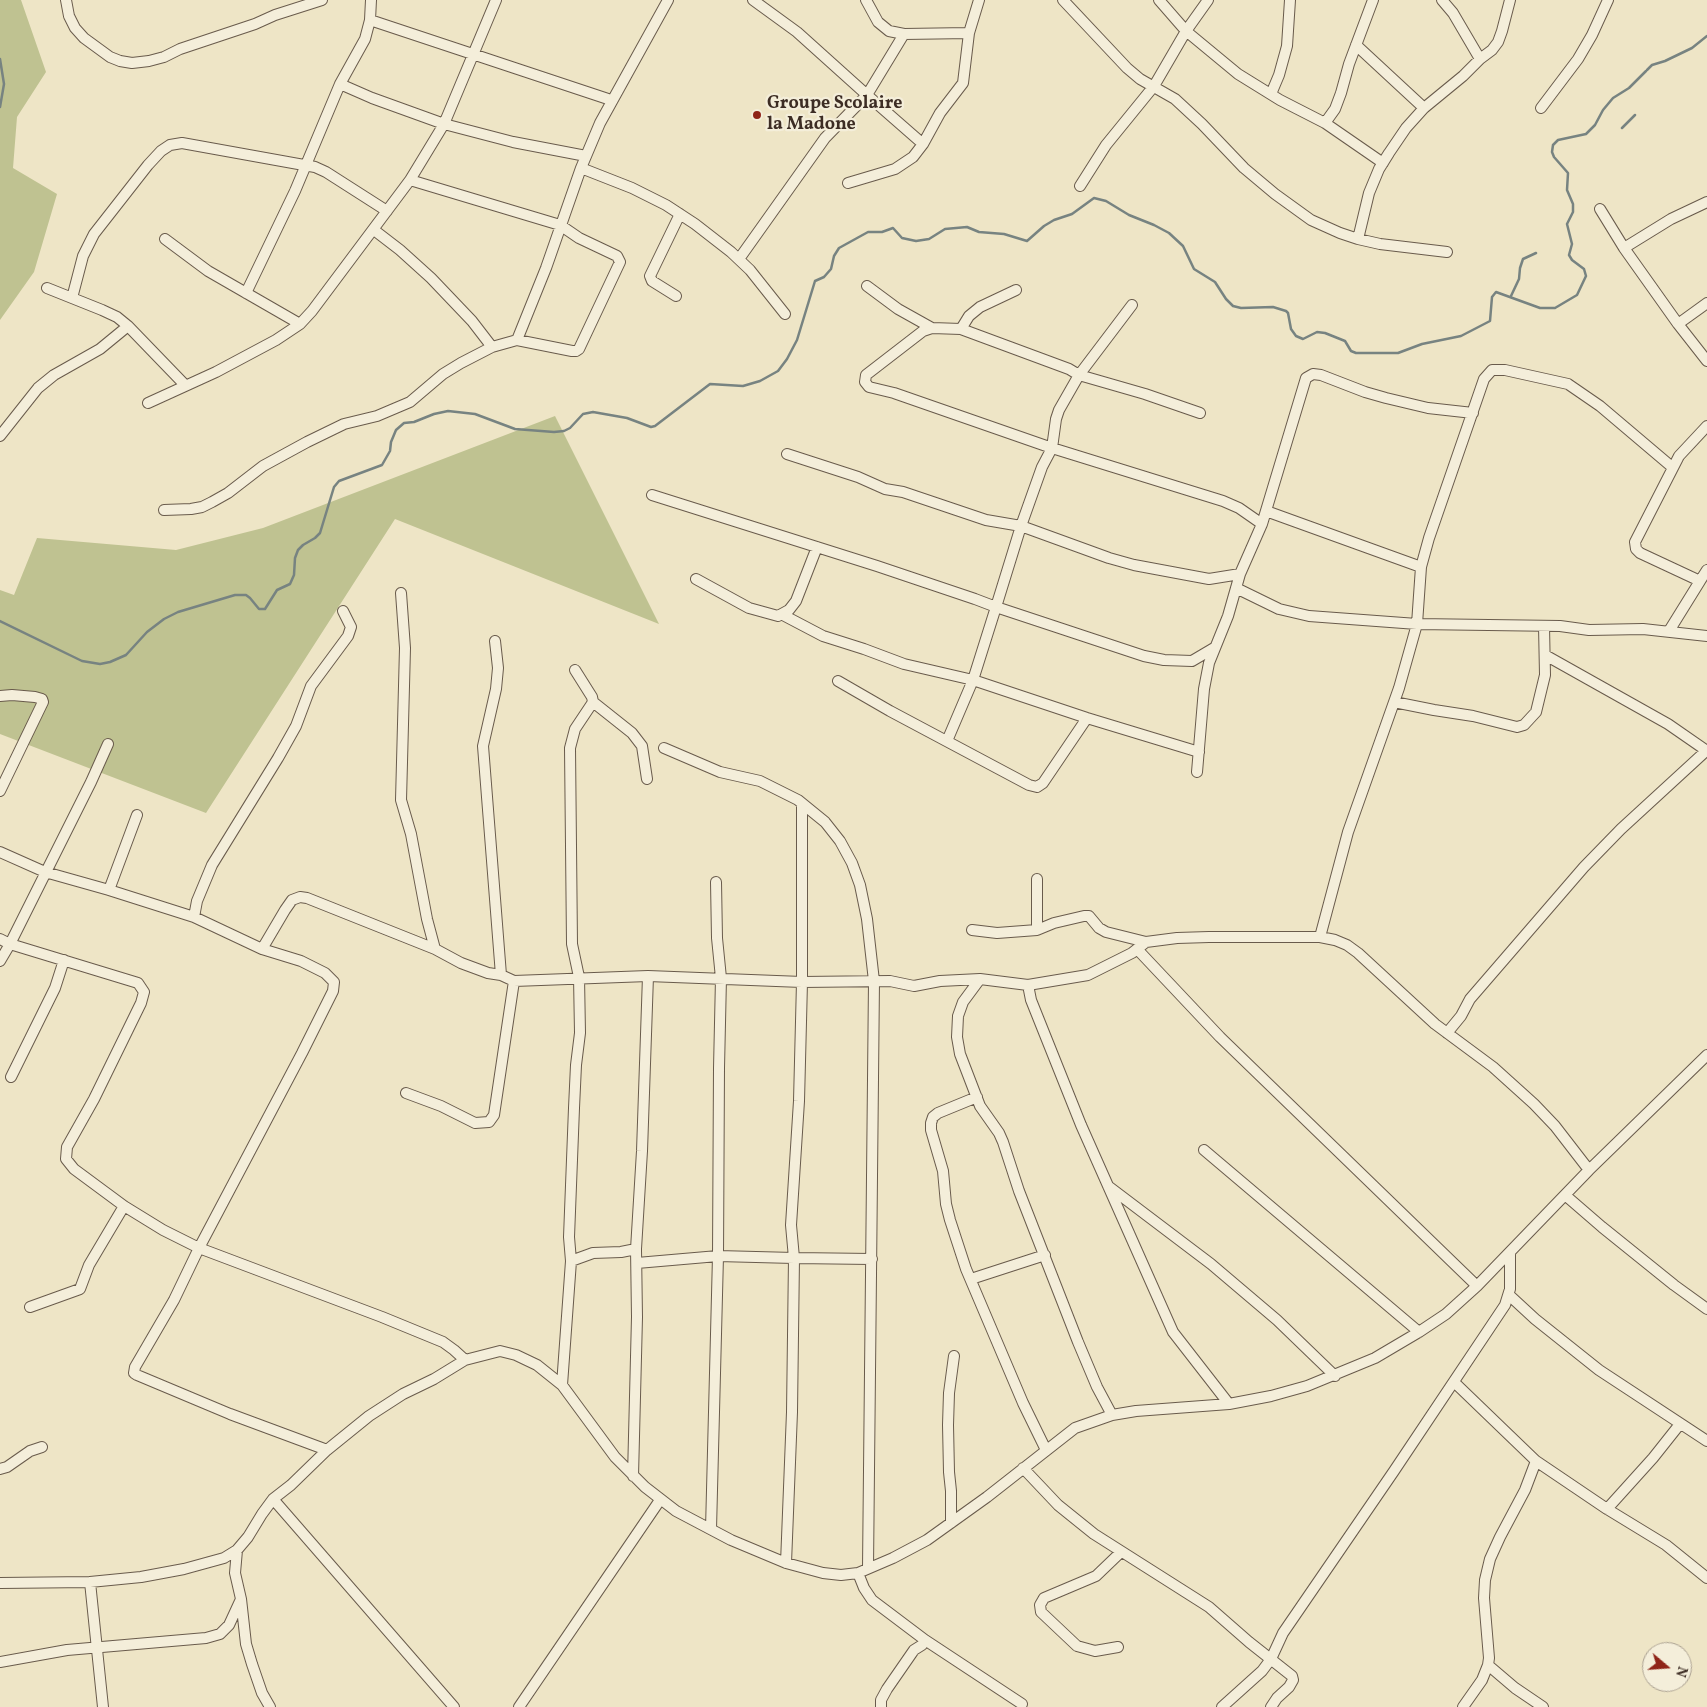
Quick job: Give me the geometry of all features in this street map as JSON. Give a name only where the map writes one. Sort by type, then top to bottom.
[{"type":"street","points":[[66,0],[69,16],[75,28],[84,38],[110,57],[120,61],[132,62],[164,57],[180,49],[322,0]]},
{"type":"street","points":[[246,294],[295,191],[304,165],[340,84],[365,39],[370,20],[370,0]]},
{"type":"street","points":[[148,403],[216,372],[276,340],[300,324],[334,284],[410,180],[444,124],[496,0]]},
{"type":"street","points":[[517,340],[546,268],[586,156],[611,100],[634,63],[668,0]]},
{"type":"street","points":[[753,0],[797,32],[923,144]]},
{"type":"street","points":[[866,0],[878,22],[889,31],[904,34],[969,33]]},
{"type":"street","points":[[1063,0],[1127,68],[1174,99],[1202,124],[1244,168],[1275,194],[1311,220],[1358,239],[1380,244],[1446,252]]},
{"type":"street","points":[[1159,0],[1186,31],[1238,74],[1271,94],[1325,122],[1382,163]]},
{"type":"street","points":[[1080,186],[1106,146],[1154,86],[1186,31],[1208,0]]},
{"type":"street","points":[[1271,94],[1279,75],[1287,46],[1290,0]]},
{"type":"street","points":[[1325,122],[1335,109],[1373,0]]},
{"type":"street","points":[[1442,0],[1453,13],[1480,59]]},
{"type":"street","points":[[1358,239],[1369,193],[1382,163],[1406,128],[1424,108],[1492,50],[1498,42],[1502,31],[1510,0]]},
{"type":"street","points":[[1541,108],[1578,59],[1592,35],[1608,0]]},
{"type":"street","points":[[848,183],[895,170],[909,161],[923,144],[940,113],[963,83],[969,33],[976,1]]},
{"type":"street","points":[[370,20],[611,100]]},
{"type":"street","points":[[739,259],[826,138],[867,95],[904,34]]},
{"type":"street","points":[[1356,46],[1424,108]]},
{"type":"street","points":[[340,84],[372,98],[444,124],[513,142],[586,156]]},
{"type":"street","points":[[72,298],[83,256],[94,234],[148,165],[161,151],[170,145],[182,143],[304,165],[326,172],[387,211]]},
{"type":"street","points":[[581,168],[632,188],[666,205],[695,224],[750,270],[785,314]]},
{"type":"street","points":[[164,510],[202,507],[228,493],[263,466],[307,442],[344,424],[377,416],[410,402],[455,366],[492,347],[517,340],[576,351],[620,262],[618,256],[579,238],[560,225],[410,180]]},
{"type":"street","points":[[1624,248],[1671,219],[1707,202]]},
{"type":"street","points":[[1600,210],[1624,248],[1707,361]]},
{"type":"street","points":[[676,296],[652,281],[650,276],[680,214]]},
{"type":"street","points":[[374,230],[431,278],[472,320],[492,347]]},
{"type":"street","points":[[165,239],[208,271],[300,324]]},
{"type":"street","points":[[867,286],[898,309],[932,328]]},
{"type":"street","points":[[47,288],[117,317],[185,385]]},
{"type":"street","points":[[961,329],[969,316],[980,307],[1016,290]]},
{"type":"street","points":[[1678,324],[1707,303]]},
{"type":"street","points":[[947,741],[973,680],[1021,526],[1042,467],[1052,448],[1056,419],[1079,375],[1132,305]]},
{"type":"street","points":[[0,436],[38,388],[54,375],[100,349],[128,326]]},
{"type":"street","points":[[1200,413],[1079,375],[1048,361],[961,329],[932,328],[923,331],[866,375],[865,382],[869,387],[894,393],[1052,448],[1223,500],[1239,508],[1262,524]]},
{"type":"street","points":[[1320,937],[1348,832],[1394,702],[1417,624],[1420,567],[1484,379],[1492,370],[1505,370],[1568,384],[1600,406],[1672,467]]},
{"type":"street","points":[[1197,772],[1205,682],[1209,663],[1228,616],[1240,574],[1262,524],[1306,378],[1313,374],[1386,398],[1428,408],[1473,413]]},
{"type":"street","points":[[1700,581],[1640,554],[1636,549],[1635,542],[1672,467],[1691,442],[1707,426]]},
{"type":"street","points":[[786,454],[858,477],[885,489],[903,492],[986,520],[1021,526],[1134,565],[1209,579],[1240,574]]},
{"type":"street","points":[[652,495],[975,598],[996,607],[1144,656],[1164,660],[1192,661],[1214,648]]},
{"type":"street","points":[[1266,511],[1420,567]]},
{"type":"street","points":[[696,579],[749,608],[778,616],[789,610],[796,602],[817,547]]},
{"type":"street","points":[[1669,631],[1707,570]]},
{"type":"street","points":[[1236,588],[1279,609],[1295,614],[1417,624],[1544,626],[1590,630],[1642,629],[1707,636]]},
{"type":"street","points":[[401,593],[405,648],[401,800],[411,834],[427,919],[435,949]]},
{"type":"street","points":[[194,918],[197,901],[212,865],[296,726],[311,686],[351,632],[350,623],[343,611]]},
{"type":"street","points":[[783,614],[822,636],[904,664],[973,680],[1087,718],[1199,752]]},
{"type":"street","points":[[1394,702],[1473,716],[1517,727],[1524,725],[1536,712],[1545,675],[1544,626]]},
{"type":"street","points":[[495,641],[498,668],[496,689],[483,746],[501,975]]},
{"type":"street","points":[[1447,1033],[1461,1016],[1470,999],[1584,867],[1621,829],[1707,751],[1668,724],[1545,655]]},
{"type":"street","points":[[575,670],[592,697],[593,702],[632,733],[642,746],[647,779]]},
{"type":"street","points":[[838,681],[1029,786],[1037,787],[1043,783],[1087,718]]},
{"type":"street","points":[[0,696],[12,695],[36,698],[42,699],[43,702],[0,791]]},
{"type":"street","points":[[562,1385],[571,1260],[574,1108],[580,1033],[579,977],[572,944],[570,748],[574,729],[593,702]]},
{"type":"street","points":[[0,961],[91,782],[108,744]]},
{"type":"street","points":[[664,748],[720,772],[760,781],[784,792],[802,804],[825,822],[840,841],[852,863],[860,885],[867,919],[874,981],[868,1568]]},
{"type":"street","points":[[786,1563],[792,1412],[794,1258],[791,1225],[799,1101],[802,982],[802,804]]},
{"type":"street","points":[[109,890],[137,815]]},
{"type":"street","points":[[0,852],[45,872],[109,890],[194,918],[262,949],[301,961],[325,972],[334,982],[333,991],[199,1248],[174,1300],[135,1366],[134,1372],[137,1376],[230,1414],[327,1450]]},
{"type":"street","points":[[1037,879],[1037,930]]},
{"type":"street","points":[[711,1529],[718,1256],[721,978],[717,938],[716,882]]},
{"type":"street","points":[[262,949],[292,900],[300,897],[308,898],[435,949],[461,963],[514,980],[648,976],[802,982],[890,981],[914,986],[940,981],[980,979],[1028,985],[1088,975],[1137,949],[1146,942]]},
{"type":"street","points":[[972,930],[997,933],[1037,930],[1054,923],[1089,916],[1099,928],[1106,932],[1146,942],[1176,938],[1209,937],[1320,937],[1335,940],[1347,945],[1358,953],[1447,1033],[1494,1067],[1555,1126],[1589,1170]]},
{"type":"street","points":[[0,939],[10,944],[138,983],[144,992],[141,1003],[94,1099],[67,1147],[66,1159],[74,1169],[124,1206],[163,1230],[199,1248],[443,1342],[465,1360]]},
{"type":"street","points":[[1137,949],[1220,1037],[1478,1286]]},
{"type":"street","points":[[11,1077],[55,988],[64,960]]},
{"type":"street","points":[[633,1476],[636,1249],[642,1151],[648,976]]},
{"type":"street","points":[[980,979],[963,1002],[958,1016],[957,1037],[960,1054],[986,1118],[999,1133],[1003,1142],[1019,1191],[1082,1351],[1097,1387],[1112,1414]]},
{"type":"street","points":[[406,1093],[441,1106],[475,1123],[489,1122],[494,1115],[514,980]]},
{"type":"street","points":[[1028,985],[1031,1000],[1081,1125],[1173,1332],[1229,1404]]},
{"type":"street","points":[[0,1583],[90,1582],[141,1577],[184,1569],[224,1558],[237,1550],[248,1537],[273,1499],[291,1485],[327,1450],[369,1416],[403,1394],[434,1379],[465,1360],[500,1351],[516,1355],[537,1365],[562,1385],[615,1457],[660,1500],[676,1511],[731,1540],[786,1563],[823,1573],[858,1573],[893,1558],[927,1540],[1075,1428],[1112,1414],[1229,1404],[1271,1396],[1307,1386],[1375,1358],[1419,1332],[1446,1314],[1478,1286],[1589,1170],[1707,1055]]},
{"type":"street","points":[[977,1097],[938,1113],[932,1118],[931,1124],[943,1171],[946,1204],[972,1279],[1015,1385],[1046,1450]]},
{"type":"street","points":[[1204,1150],[1419,1332]]},
{"type":"street","points":[[1108,1185],[1211,1264],[1277,1320],[1335,1376]]},
{"type":"street","points":[[1565,1195],[1674,1285],[1707,1309]]},
{"type":"street","points":[[30,1307],[80,1289],[89,1265],[124,1206]]},
{"type":"street","points":[[571,1260],[593,1253],[621,1252],[636,1249]]},
{"type":"street","points":[[1222,1707],[1262,1671],[1271,1659],[1282,1633],[1505,1305],[1509,1295],[1510,1253]]},
{"type":"street","points":[[972,1279],[1044,1255]]},
{"type":"street","points":[[637,1263],[718,1256],[872,1259]]},
{"type":"street","points":[[1509,1295],[1535,1319],[1598,1370],[1707,1441]]},
{"type":"street","points":[[951,1523],[952,1491],[949,1472],[948,1425],[949,1393],[954,1356]]},
{"type":"street","points":[[1454,1382],[1536,1461],[1607,1509],[1662,1542],[1707,1578]]},
{"type":"street","points":[[1607,1509],[1653,1458],[1680,1424]]},
{"type":"street","points":[[0,1470],[8,1467],[30,1451],[42,1447]]},
{"type":"street","points":[[1463,1707],[1482,1680],[1488,1665],[1489,1658],[1484,1615],[1485,1580],[1490,1559],[1525,1490],[1536,1461]]},
{"type":"street","points":[[1024,1468],[1058,1505],[1094,1534],[1209,1607],[1292,1676],[1293,1680],[1289,1687],[1277,1698],[1271,1707]]},
{"type":"street","points":[[273,1499],[454,1707]]},
{"type":"street","points":[[519,1707],[660,1500]]},
{"type":"street","points":[[237,1550],[235,1573],[241,1599],[246,1644],[262,1693],[270,1707]]},
{"type":"street","points":[[1118,1647],[1095,1651],[1077,1646],[1041,1612],[1040,1605],[1044,1598],[1096,1576],[1121,1552]]},
{"type":"street","points":[[858,1573],[864,1588],[872,1600],[925,1640],[1022,1704]]},
{"type":"street","points":[[90,1582],[103,1707]]},
{"type":"street","points":[[0,1662],[67,1650],[206,1638],[220,1634],[229,1624],[241,1599]]},
{"type":"street","points":[[880,1707],[881,1700],[887,1689],[914,1650],[922,1645],[925,1640]]},
{"type":"street","points":[[1488,1665],[1515,1688],[1542,1707]]},
{"type":"green space","points":[[0,0],[21,0],[46,72],[17,117],[13,168],[57,194],[34,272],[0,320]]},
{"type":"green space","points":[[555,416],[659,624],[395,519],[206,813],[0,734],[0,590],[14,595],[37,538],[176,550],[263,528]]},
{"type":"waterway","points":[[1647,70],[1652,65],[1692,48],[1707,36]]},
{"type":"waterway","points":[[0,59],[4,84],[0,107]]},
{"type":"waterway","points":[[0,621],[82,661],[100,664],[126,655],[147,632],[164,619],[178,612],[235,595],[246,595],[259,609],[265,609],[277,590],[290,584],[294,575],[295,558],[298,550],[320,533],[334,487],[339,481],[382,465],[390,451],[391,442],[396,430],[404,423],[414,422],[448,411],[475,414],[515,429],[554,432],[570,428],[583,414],[593,412],[627,418],[651,427],[655,426],[710,384],[743,386],[760,381],[778,371],[797,340],[815,281],[824,277],[831,269],[834,256],[839,248],[868,232],[882,232],[893,228],[902,238],[916,241],[929,239],[945,229],[967,227],[979,232],[1004,234],[1027,241],[1044,226],[1054,220],[1072,214],[1094,198],[1106,201],[1129,215],[1169,233],[1183,246],[1194,269],[1215,282],[1233,306],[1241,308],[1273,307],[1286,311],[1291,329],[1296,336],[1303,339],[1317,332],[1325,333],[1345,341],[1351,351],[1356,353],[1398,353],[1422,344],[1461,336],[1490,321],[1492,297],[1496,292],[1540,308],[1555,308],[1577,295],[1586,276],[1584,269],[1572,260],[1569,255],[1572,244],[1567,224],[1573,212],[1573,204],[1567,190],[1568,173],[1554,157],[1552,152],[1553,145],[1558,140],[1586,134],[1595,125],[1603,110],[1613,98],[1629,88],[1646,71]]},
{"type":"waterway","points":[[1622,128],[1635,115]]},
{"type":"waterway","points":[[1511,296],[1519,279],[1523,259],[1536,253]]},
{"type":"place","name":"Groupe Scolaire la Madone","points":[[757,115]]}]
